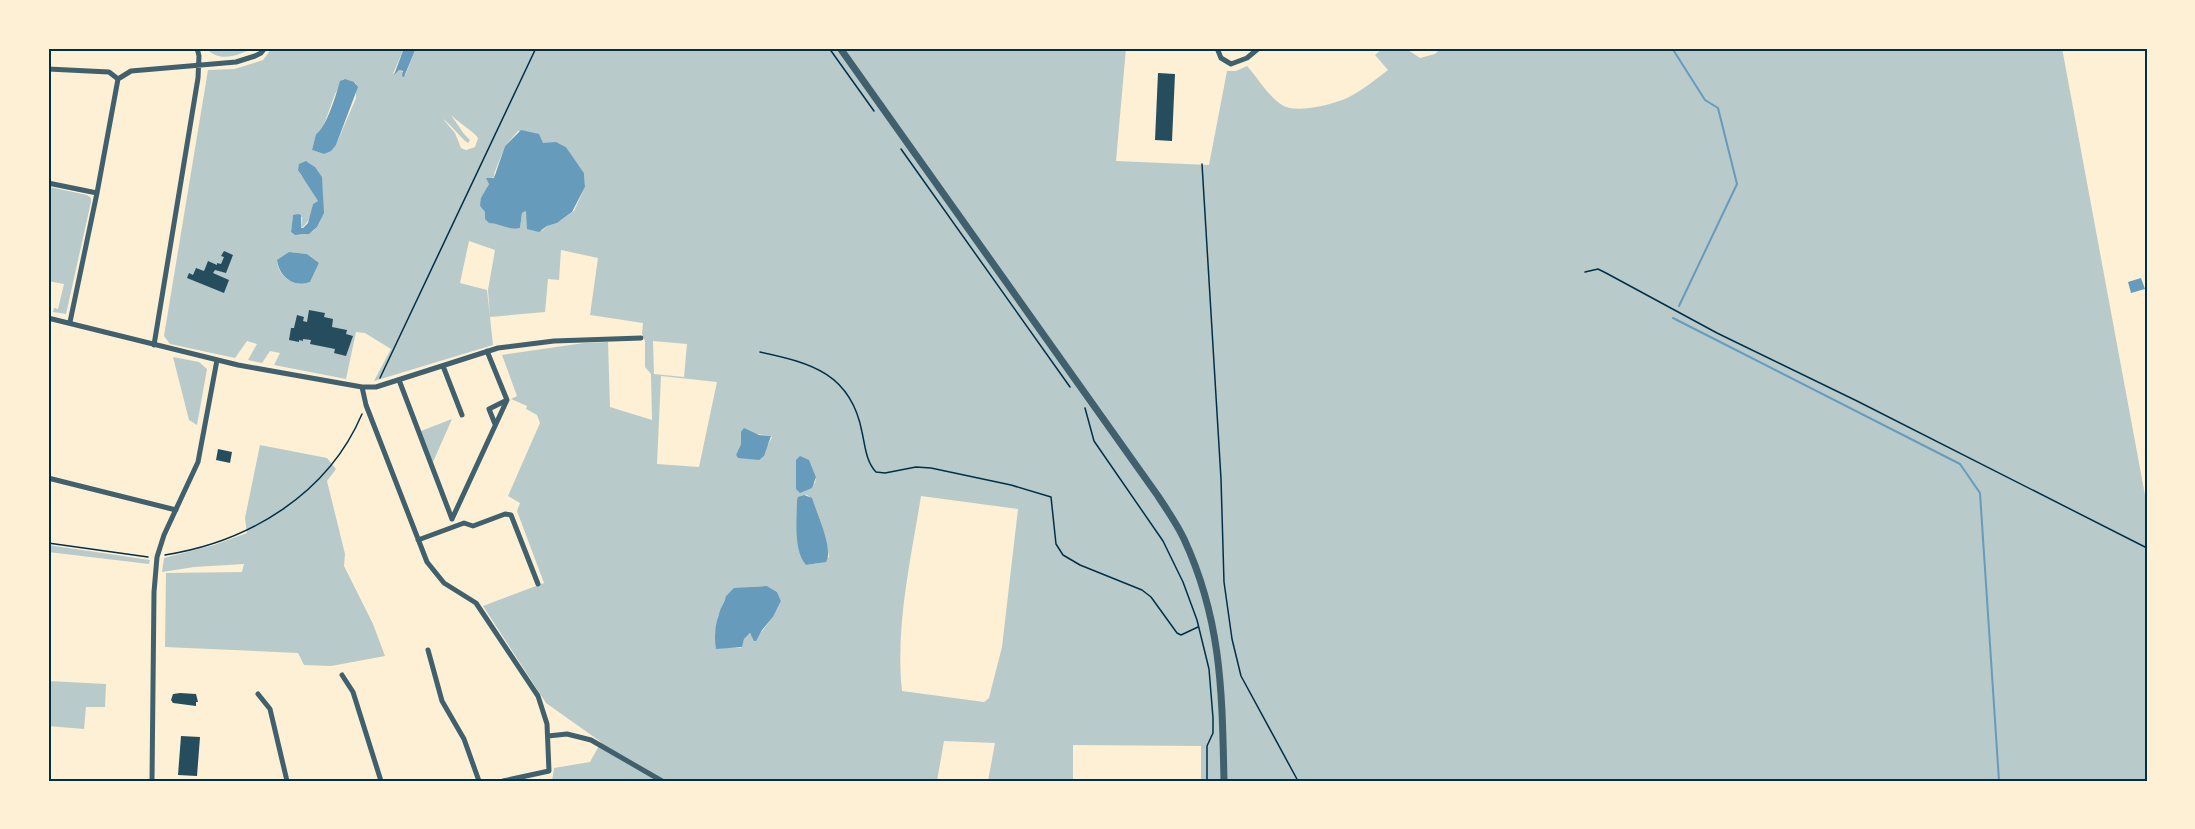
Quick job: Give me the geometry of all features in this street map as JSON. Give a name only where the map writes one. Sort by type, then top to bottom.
[{"type":"street","points":[[154,345],[200,64],[197,48]]},
{"type":"street","points":[[70,322],[118,79],[130,70],[236,62],[255,56],[265,48]]},
{"type":"street","points":[[840,48],[1158,496],[1183,537],[1204,590],[1217,650],[1223,713],[1224,781]]},
{"type":"street","points":[[1217,48],[1221,58],[1231,64],[1247,58],[1259,48]]},
{"type":"street","points":[[48,69],[109,72],[118,79]]},
{"type":"street","points":[[48,183],[97,193]]},
{"type":"street","points":[[48,318],[217,360],[350,387],[399,380],[488,351],[554,341],[641,338]]},
{"type":"street","points":[[452,519],[507,400],[488,351]]},
{"type":"street","points":[[152,781],[154,592],[157,557],[164,535],[198,462],[217,360]]},
{"type":"street","points":[[443,366],[462,415]]},
{"type":"street","points":[[399,380],[455,526]]},
{"type":"street","points":[[362,387],[366,405],[428,562],[436,574],[451,588],[476,603],[538,696],[545,714],[549,771],[502,781]]},
{"type":"street","points":[[495,424],[489,409],[507,400]]},
{"type":"street","points":[[48,478],[176,510]]},
{"type":"street","points":[[418,540],[464,523],[473,526],[505,514],[511,515],[538,584]]},
{"type":"street","points":[[428,650],[442,701],[464,739],[479,781]]},
{"type":"street","points":[[342,675],[352,692],[381,781]]},
{"type":"street","points":[[258,694],[270,709],[287,781]]},
{"type":"street","points":[[548,736],[567,734],[591,740],[662,781]]},
{"type":"path","points":[[377,384],[536,48]]},
{"type":"path","points":[[829,48],[876,113]]},
{"type":"path","points":[[899,146],[1074,392]]},
{"type":"path","points":[[1202,164],[1220,467],[1224,582],[1232,639],[1240,676],[1298,781]]},
{"type":"path","points":[[1585,272],[1598,269],[1717,333],[2147,548]]},
{"type":"path","points":[[760,352],[822,371],[840,384],[851,397],[861,427],[869,464],[876,472],[916,467],[931,468],[1011,485],[1051,497],[1056,544],[1063,555],[1080,565],[1142,590],[1151,597],[1177,633],[1181,635],[1199,626]]},
{"type":"path","points":[[48,543],[135,556],[157,557],[223,541],[245,532],[283,509],[314,483],[345,448],[366,405]]},
{"type":"path","points":[[1084,405],[1094,441],[1163,540],[1183,582],[1199,626],[1209,669],[1213,718],[1213,733],[1207,746],[1207,781]]},
{"type":"shaded area","points":[[206,48],[253,48],[222,57],[211,53]]},
{"type":"shaded area","points":[[272,48],[404,48],[393,74],[399,70],[405,76],[416,48],[948,48],[955,50],[955,48],[1126,48],[1116,161],[1209,165],[1227,71],[1236,71],[1247,66],[1282,105],[1288,108],[1304,109],[1345,99],[1378,78],[1388,70],[1375,55],[1383,48],[1405,48],[1420,58],[1435,54],[1441,48],[2062,48],[2147,506],[2147,781],[1201,781],[1201,746],[1073,745],[1073,781],[988,781],[995,743],[944,741],[937,781],[552,781],[554,768],[590,762],[601,742],[546,703],[483,606],[544,583],[517,511],[520,503],[508,496],[540,423],[537,415],[526,409],[527,406],[511,399],[517,396],[502,355],[584,343],[608,342],[610,407],[652,420],[651,374],[645,367],[643,323],[590,315],[598,258],[561,250],[559,280],[548,279],[545,312],[490,317],[488,290],[495,250],[469,241],[460,283],[487,290],[493,345],[374,381],[391,349],[365,333],[356,332],[346,379],[274,365],[280,353],[270,351],[262,363],[248,360],[257,344],[247,341],[235,358],[170,344],[164,336],[208,70],[235,69],[263,60]],"holes":[[[343,79],[356,83],[356,98],[336,145],[324,154],[312,150],[316,134],[322,130]],[[451,115],[478,138],[475,147],[466,150],[461,148],[455,133],[443,119],[468,143],[470,140]],[[518,131],[528,132],[543,143],[558,143],[566,147],[584,173],[585,187],[574,211],[557,223],[547,226],[542,231],[526,211],[522,213],[520,228],[514,229],[498,223],[480,206],[491,178],[495,177],[494,174],[505,146]],[[307,162],[316,169],[321,178],[323,199],[321,219],[310,233],[296,235],[291,232],[293,215],[302,217],[301,228],[308,220],[313,204],[318,201],[300,174]],[[289,252],[307,254],[319,263],[310,282],[299,284],[288,280],[280,272],[277,261]],[[653,341],[687,344],[684,377],[654,374]],[[661,376],[717,382],[699,467],[657,464]],[[741,432],[772,437],[768,445],[738,458],[736,455],[741,444]],[[796,460],[811,465],[816,477],[815,483],[796,489]],[[807,495],[815,505],[829,557],[819,563],[806,565],[798,533],[797,500]],[[921,496],[1018,509],[1002,647],[989,698],[984,702],[902,691],[900,667],[902,617]],[[767,586],[777,592],[781,601],[773,617],[759,635],[749,634],[744,639],[741,648],[725,647],[715,634],[718,616],[726,603],[726,596],[740,589]]]},
{"type":"shaded area","points":[[48,188],[87,195],[91,198],[66,314],[53,312],[54,308],[58,309],[64,284],[48,281]]},
{"type":"shaded area","points":[[173,357],[199,362],[207,369],[197,425],[189,420]]},
{"type":"shaded area","points":[[452,419],[433,462],[421,431]]},
{"type":"shaded area","points":[[260,445],[327,458],[336,469],[327,481],[345,554],[344,566],[373,624],[385,656],[331,666],[304,665],[298,653],[165,647],[166,573],[242,572],[244,564],[194,567],[162,572],[164,558],[214,545],[247,533],[245,518]]},
{"type":"shaded area","points":[[48,545],[150,560],[149,564],[48,552]]},
{"type":"shaded area","points":[[48,681],[106,684],[105,707],[86,707],[84,729],[48,726]]},
{"type":"water","points":[[404,48],[416,48],[404,77],[402,76],[403,71],[399,70],[394,75]]},
{"type":"water","points":[[345,79],[354,82],[358,87],[336,145],[324,154],[312,150],[316,134],[324,125],[340,81]]},
{"type":"water","points":[[521,130],[539,134],[543,143],[556,142],[566,147],[584,173],[585,187],[572,212],[539,232],[527,229],[526,211],[522,213],[520,228],[512,228],[489,223],[480,206],[481,198],[489,184],[486,178],[494,178],[505,146]]},
{"type":"water","points":[[306,161],[315,167],[322,177],[324,213],[317,227],[309,234],[295,235],[291,232],[293,215],[301,215],[301,228],[303,228],[308,223],[313,204],[318,201],[298,170],[299,164]]},
{"type":"water","points":[[289,252],[307,254],[319,263],[310,282],[293,282],[284,276],[277,260]]},
{"type":"water","points":[[2141,278],[2145,289],[2131,293],[2128,282]]},
{"type":"water","points":[[744,428],[759,435],[771,436],[764,456],[759,460],[738,458],[736,455]]},
{"type":"water","points":[[800,456],[809,460],[816,477],[812,488],[800,493],[796,489],[796,460]]},
{"type":"water","points":[[804,495],[812,498],[824,531],[828,549],[826,562],[806,565],[799,551],[797,500],[798,497]]},
{"type":"water","points":[[767,586],[777,592],[781,601],[756,641],[750,633],[744,639],[742,647],[716,649],[717,622],[726,596],[734,588]]},
{"type":"building","points":[[1158,73],[1175,74],[1172,141],[1155,140]]},
{"type":"building","points":[[224,251],[233,255],[226,273],[215,270],[213,273],[229,280],[224,293],[187,278],[189,273],[193,275],[196,268],[204,271],[208,261],[217,265],[217,263],[221,264]]},
{"type":"building","points":[[309,310],[325,313],[324,317],[333,319],[332,327],[347,330],[346,334],[353,336],[346,356],[334,353],[335,349],[310,344],[311,340],[303,339],[299,342],[289,340],[297,315],[304,317],[303,321],[307,322]]},
{"type":"building","points":[[218,449],[232,452],[230,463],[216,460]]},
{"type":"building","points":[[173,694],[196,694],[198,702],[196,706],[173,703],[171,700]]},
{"type":"building","points":[[181,736],[200,737],[197,776],[178,775]]},
{"type":"waterway","points":[[1672,48],[1705,100],[1718,108],[1737,184],[1679,306]]},
{"type":"waterway","points":[[1673,318],[1960,464],[1980,493],[1999,781]]}]
